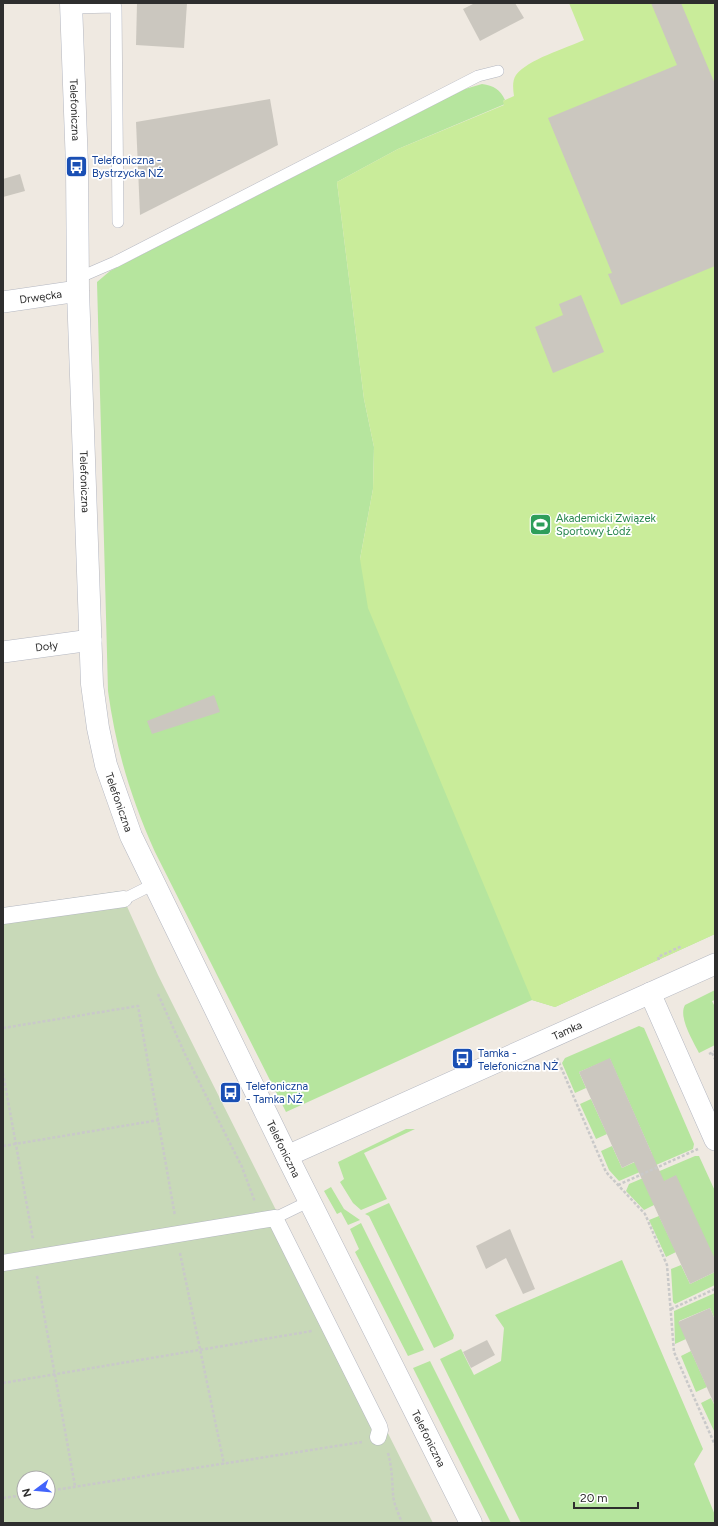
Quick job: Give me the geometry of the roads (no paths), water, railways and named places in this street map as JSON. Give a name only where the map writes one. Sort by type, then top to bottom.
[{"type":"street","name":"Telefoniczna","points":[[71,6],[77,166],[78,284],[94,706],[106,765],[131,836],[154,884],[287,1156],[471,1523]]},
{"type":"street","name":"Drwęcka","points":[[3,302],[78,284]]},
{"type":"street","name":"Doły","points":[[3,652],[91,640]]},
{"type":"street","points":[[3,916],[124,899]]},
{"type":"street","name":"Tamka","points":[[287,1156],[715,964]]},
{"type":"street","points":[[650,993],[707,1144]]},
{"type":"street","points":[[3,1263],[268,1219],[330,1328],[379,1426],[380,1430],[378,1437]]},
{"type":"lane","points":[[71,6],[116,5],[118,222]]},
{"type":"lane","points":[[78,284],[122,259],[478,76],[498,71]]},
{"type":"lane","points":[[124,899],[154,884]]},
{"type":"lane","points":[[268,1219],[310,1201]]},
{"type":"place","name":"Telefoniczna - Bystrzycka NŻ","points":[[77,166]]},
{"type":"place","name":"Akademicki Związek Sportowy Łódź","points":[[541,524]]},
{"type":"place","name":"Tamka - Telefoniczna NŻ","points":[[462,1059]]},
{"type":"place","name":"Telefoniczna - Tamka NŻ","points":[[231,1092]]}]
